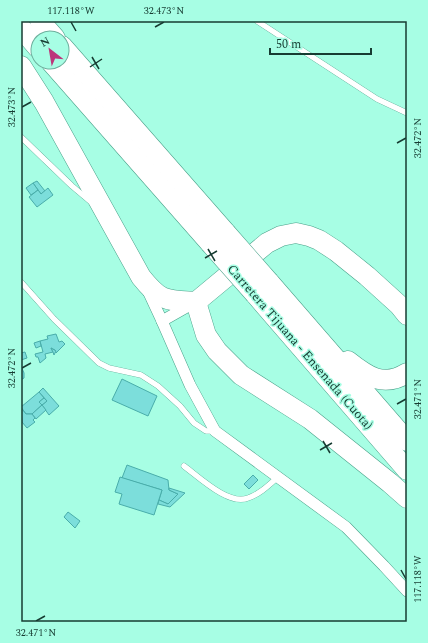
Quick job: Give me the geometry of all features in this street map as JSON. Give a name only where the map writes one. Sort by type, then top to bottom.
[{"type":"highway","points":[[40,21],[48,30]]},
{"type":"highway","points":[[21,28],[30,39]]},
{"type":"highway","name":"Carretera Tijuana - Ensenada (Cuota)","points":[[70,56],[218,238]]},
{"type":"highway","points":[[21,66],[44,102],[142,277],[157,295],[169,300],[196,302],[267,243],[281,236],[296,234],[319,240],[336,251],[367,276],[404,310]]},
{"type":"highway","name":"Carretera Tijuana - Ensenada (Cuota)","points":[[59,70],[218,238],[262,288],[407,470]]},
{"type":"highway","name":"Carretera Tijuana - Ensenada (Cuota)","points":[[262,288],[325,345],[407,441]]},
{"type":"highway","points":[[196,302],[206,335],[217,351],[241,375],[310,419],[407,498]]},
{"type":"highway","points":[[325,345],[368,376],[378,379],[394,380],[407,373]]},
{"type":"street","points":[[142,277],[190,385],[215,431],[346,527],[407,591]]},
{"type":"street","points":[[162,321],[196,302]]},
{"type":"lane","points":[[258,21],[377,99],[407,113]]},
{"type":"lane","points":[[21,137],[72,186],[105,213]]},
{"type":"lane","points":[[21,282],[54,320],[99,363],[110,368],[141,375],[158,386],[180,406],[194,423],[206,431],[215,431]]},
{"type":"lane","points":[[184,466],[224,495],[236,500],[246,499],[259,493],[278,477]]},
{"type":"building","points":[[37,181],[45,191],[41,194],[33,183]]},
{"type":"building","points":[[33,183],[38,190],[31,195],[26,188]]},
{"type":"building","points":[[48,188],[53,195],[37,207],[29,197],[38,190],[41,194]]},
{"type":"building","points":[[56,334],[59,342],[62,341],[65,344],[56,353],[55,350],[51,348],[53,352],[45,354],[46,358],[40,363],[35,354],[43,352],[40,341],[48,339],[47,336]]},
{"type":"building","points":[[40,341],[41,346],[36,348],[34,343]]},
{"type":"building","points":[[51,348],[56,351],[54,355],[53,352]]},
{"type":"building","points":[[25,352],[27,358],[21,360],[21,353]]},
{"type":"building","points":[[21,366],[24,373],[24,378],[21,380]]},
{"type":"building","points":[[122,379],[157,396],[148,416],[112,400]]},
{"type":"building","points":[[43,388],[59,406],[49,415],[42,405],[47,401],[39,392]]},
{"type":"building","points":[[39,392],[44,398],[39,402],[42,405],[32,414],[26,414],[21,407]]},
{"type":"building","points":[[44,398],[47,401],[42,405],[39,402]]},
{"type":"building","points":[[42,405],[46,410],[36,419],[32,414]]},
{"type":"building","points":[[21,408],[26,414],[32,414],[35,418],[33,420],[35,422],[27,428],[22,422]]},
{"type":"building","points":[[127,465],[168,480],[169,490],[178,494],[168,504],[159,500],[162,490],[122,478]]},
{"type":"building","points":[[253,475],[258,480],[249,489],[244,484]]},
{"type":"building","points":[[120,477],[162,490],[154,515],[119,504],[122,494],[115,492]]},
{"type":"building","points":[[169,488],[185,493],[170,507],[158,504],[159,500],[168,504],[178,494],[169,490]]},
{"type":"building","points":[[68,512],[80,521],[75,528],[64,517]]}]
